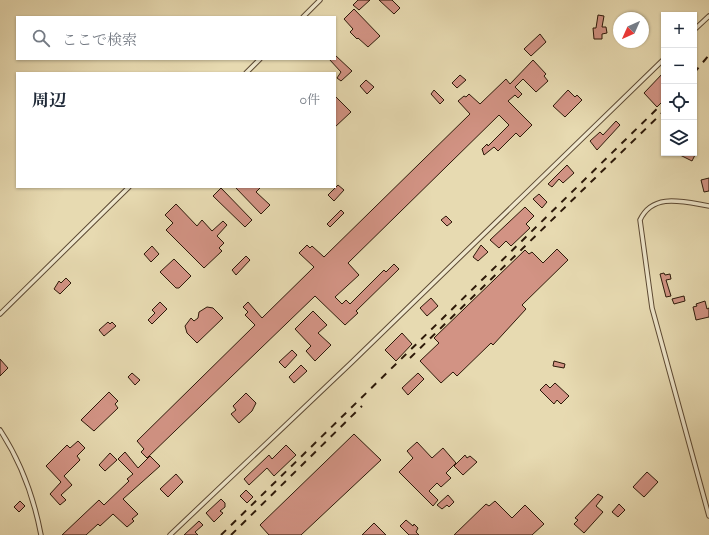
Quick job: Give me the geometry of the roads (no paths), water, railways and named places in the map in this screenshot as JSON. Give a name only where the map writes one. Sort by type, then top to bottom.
[{"type":"lane","points":[[304,16],[320,0]]},
{"type":"lane","points":[[697,27],[709,16]]},
{"type":"lane","points":[[247,72],[259,60]]},
{"type":"lane","points":[[170,535],[346,368],[661,62]]},
{"type":"lane","points":[[0,314],[128,188]]},
{"type":"lane","points":[[709,206],[674,200],[657,203],[644,211],[640,220],[652,308],[709,516]]},
{"type":"lane","points":[[0,430],[10,445],[22,469],[37,518],[40,535]]},
{"type":"railway","points":[[697,69],[709,55]]},
{"type":"railway","points":[[221,535],[661,105]]},
{"type":"railway","points":[[410,358],[661,114]]},
{"type":"railway","points":[[231,535],[362,406]]}]
